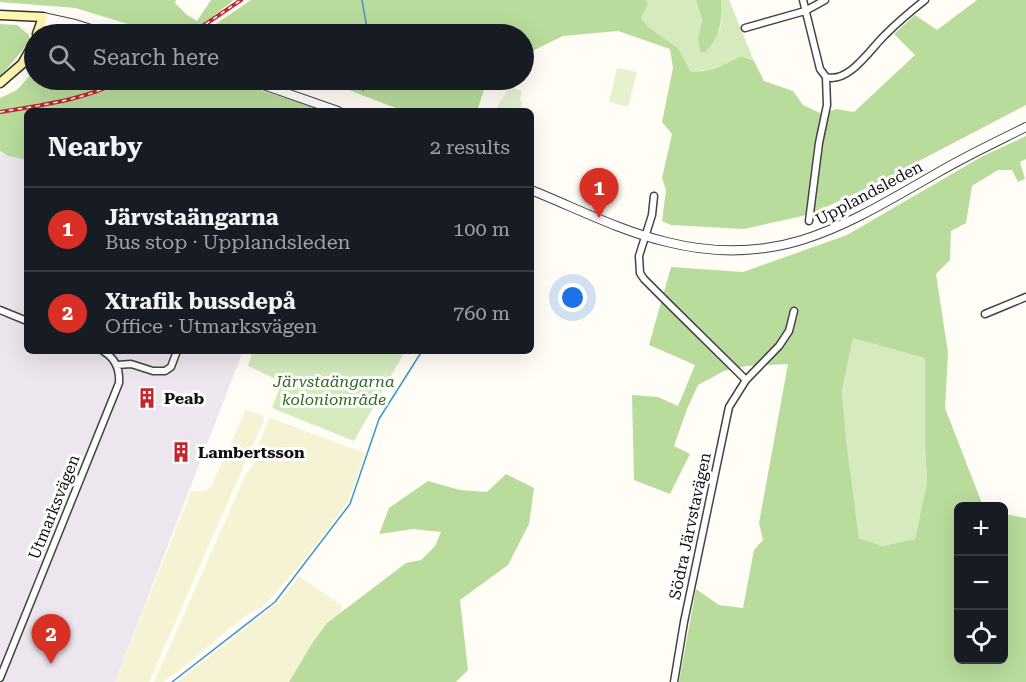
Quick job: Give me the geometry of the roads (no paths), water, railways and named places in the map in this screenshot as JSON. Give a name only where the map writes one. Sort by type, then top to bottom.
[{"type":"main road","points":[[0,16],[42,20]]},
{"type":"main road","points":[[41,24],[42,20]]},
{"type":"main road","points":[[42,20],[42,24]]},
{"type":"main road","points":[[0,83],[24,60]]},
{"type":"main road","points":[[0,87],[20,73],[24,67]]},
{"type":"street","points":[[803,0],[820,69],[826,77],[837,78],[854,68],[898,22],[925,0]]},
{"type":"street","points":[[745,28],[805,10],[825,0]]},
{"type":"street","points":[[42,20],[62,24]]},
{"type":"street","points":[[809,221],[819,143],[827,105],[826,77]]},
{"type":"street","points":[[277,90],[327,108]]},
{"type":"street","name":"Upplandsleden","points":[[534,191],[644,236],[688,246],[735,250],[778,246],[811,238],[854,220],[958,161],[1026,127]]},
{"type":"street","points":[[654,196],[652,214],[644,236],[639,265],[644,279],[746,380]]},
{"type":"street","points":[[985,314],[1026,297]]},
{"type":"street","points":[[0,310],[24,320]]},
{"type":"street","name":"Södra Järvstavägen","points":[[674,682],[684,622],[729,407],[746,380],[779,346],[789,331],[794,311]]},
{"type":"street","points":[[107,354],[117,365],[131,364],[153,371],[165,371],[171,367],[176,354]]},
{"type":"street","name":"Utmarksvägen","points":[[0,678],[119,383],[117,365]]},
{"type":"waterway","points":[[362,0],[366,24]]},
{"type":"waterway","points":[[172,682],[275,602],[350,504],[379,419],[420,354]]},
{"type":"railway","points":[[206,24],[241,0]]},
{"type":"railway","points":[[0,112],[47,104],[99,90]]},
{"type":"place","name":"Järvstaängarna","points":[[599,218]]},
{"type":"place","name":"Peab","points":[[147,398]]},
{"type":"place","name":"Lambertsson","points":[[181,452]]},
{"type":"place","name":"Xtrafik bussdepå","points":[[51,664]]},
{"type":"park label","name":"Järvstaängarna koloniområde","points":[[334,390]]}]
